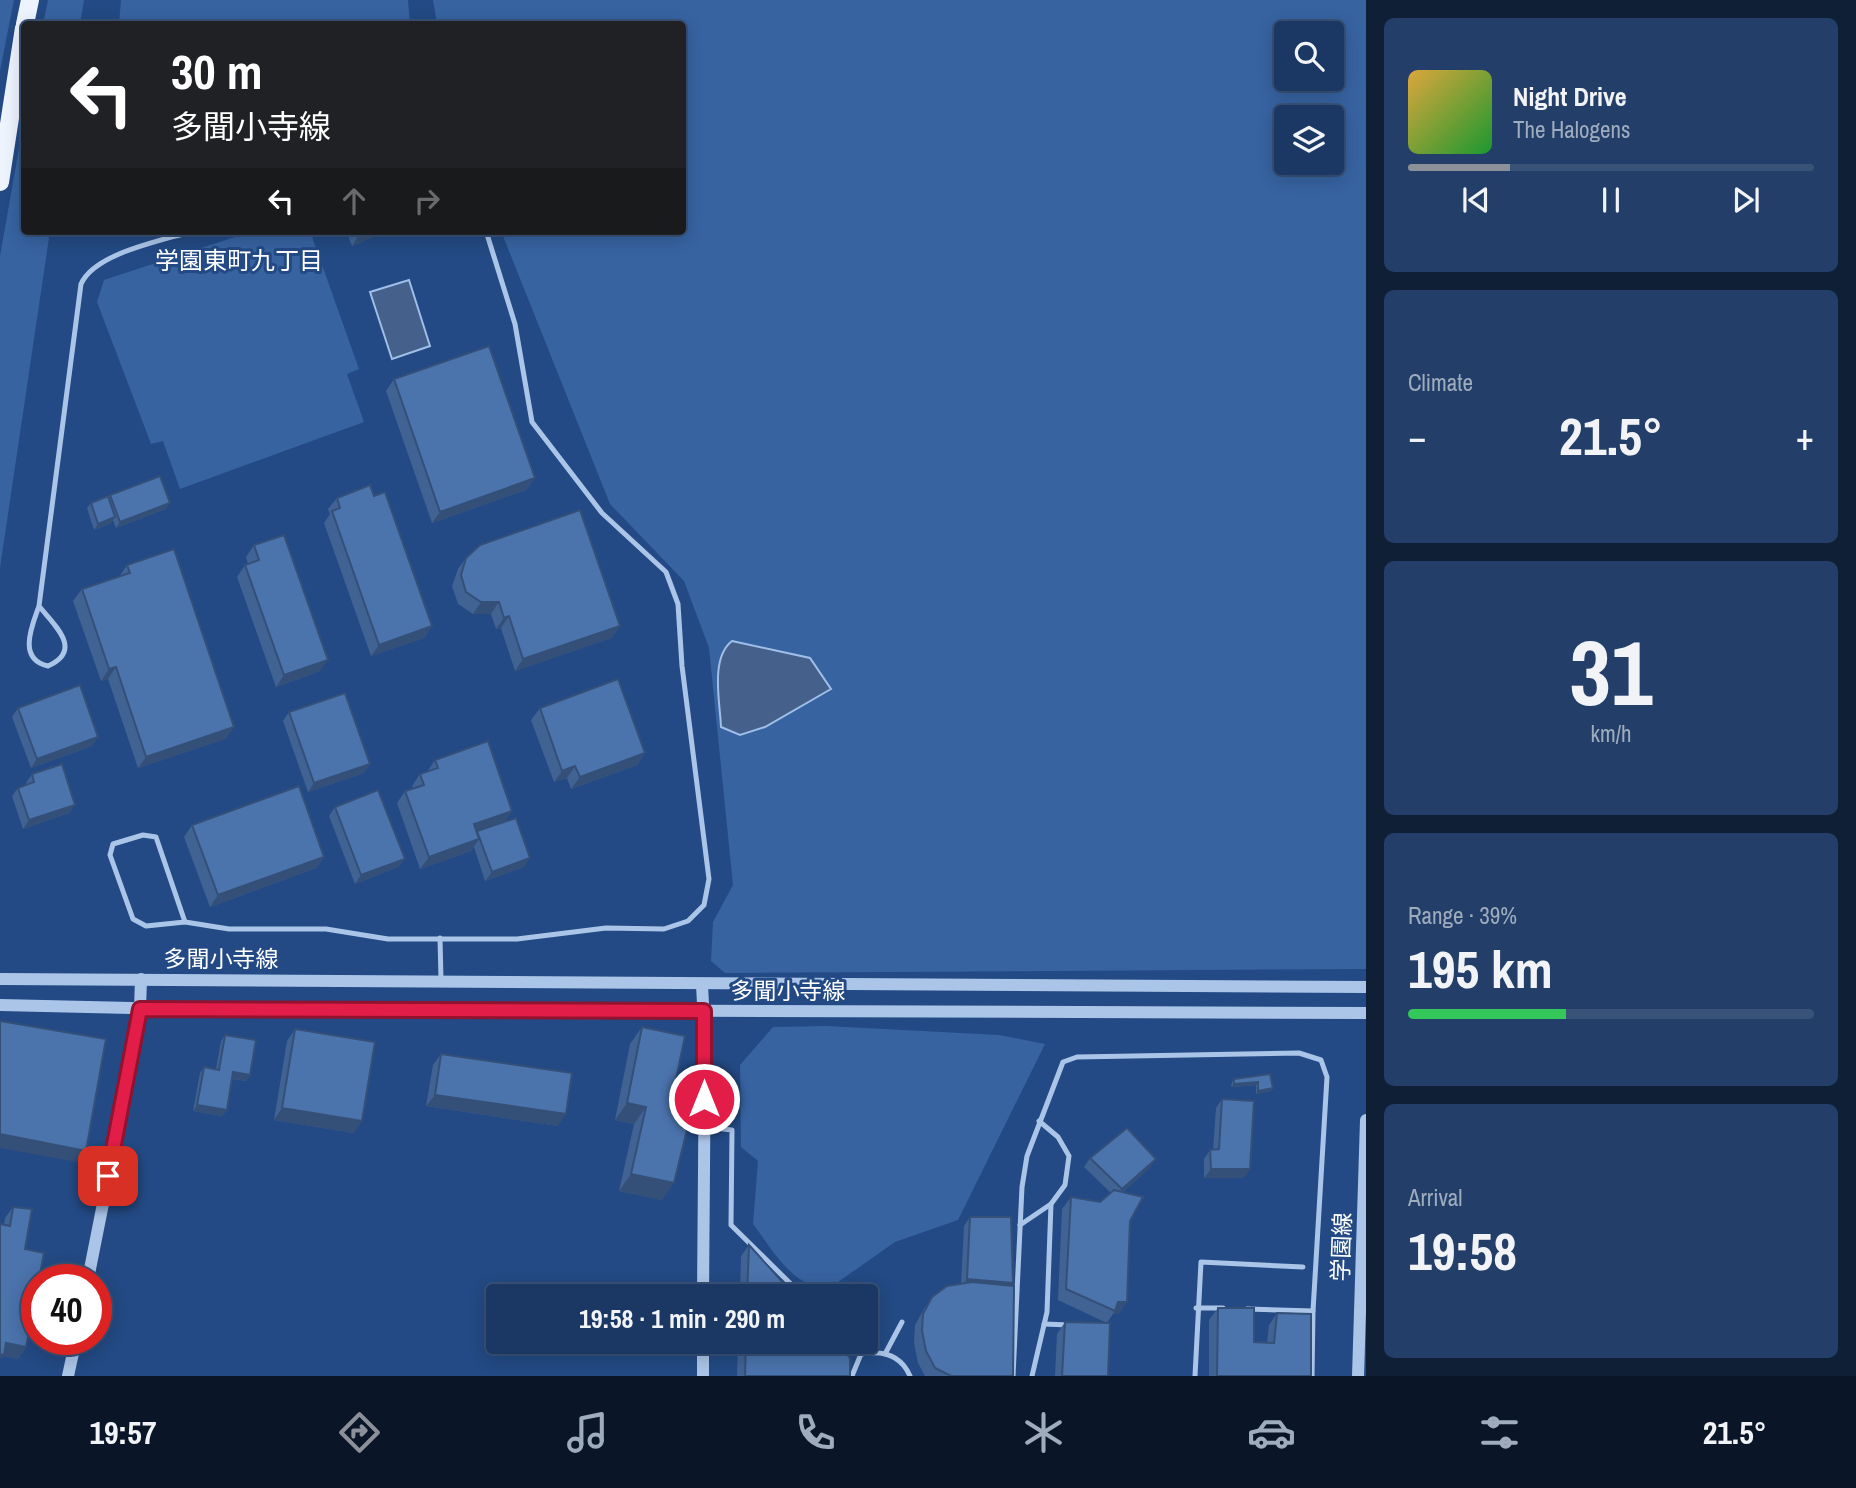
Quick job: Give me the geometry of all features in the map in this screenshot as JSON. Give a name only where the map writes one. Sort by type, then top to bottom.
[{"type":"main road","points":[[26,21],[30,0]]},
{"type":"main road","points":[[0,182],[21,46]]},
{"type":"street","points":[[0,150],[13,86]]},
{"type":"street","name":"多聞小寺線","points":[[0,979],[1366,987]]},
{"type":"street","points":[[91,1264],[140,1009],[141,979]]},
{"type":"street","points":[[702,985],[703,1284]]},
{"type":"street","name":"多聞小寺線","points":[[0,1005],[140,1009],[1366,1013]]},
{"type":"street","name":"学園線","points":[[1358,1376],[1366,1120]]},
{"type":"street","points":[[703,1354],[703,1376]]},
{"type":"street","points":[[68,1376],[73,1355]]},
{"type":"lane","points":[[38,606],[65,638],[65,652],[59,662],[48,666],[35,660],[29,649],[29,635],[38,606],[81,284],[86,271],[100,262],[181,235]]},
{"type":"lane","points":[[185,922],[156,837],[143,835],[113,844],[110,855],[133,919],[146,926],[185,922],[229,929],[326,929],[388,939],[517,939],[606,928],[664,929],[688,921],[704,905],[709,879],[682,666],[678,604],[666,572],[602,513],[532,422],[515,324],[487,235]]},
{"type":"lane","points":[[440,937],[440,981]]},
{"type":"lane","points":[[1013,1376],[1020,1226],[1027,1156],[1063,1062],[1077,1057],[1299,1053],[1321,1060],[1327,1077],[1313,1311],[1312,1376]]},
{"type":"lane","points":[[1020,1226],[1051,1205],[1065,1185],[1069,1156],[1058,1137],[1039,1121]]},
{"type":"lane","points":[[704,1127],[732,1130],[731,1225],[791,1284]]},
{"type":"lane","points":[[1032,1376],[1044,1324],[1051,1205]]},
{"type":"lane","points":[[1195,1376],[1200,1262],[1303,1267]]},
{"type":"lane","points":[[1196,1308],[1313,1311]]},
{"type":"lane","points":[[885,1354],[902,1322]]},
{"type":"lane","points":[[1044,1324],[1079,1326]]},
{"type":"lane","points":[[852,1376],[861,1354]]},
{"type":"lane","points":[[878,1354],[897,1359],[910,1376]]},
{"type":"shaded area","points":[[0,0],[14,0],[0,71]]},
{"type":"shaded area","points":[[48,0],[84,0],[80,21],[44,21]]},
{"type":"shaded area","points":[[121,0],[408,0],[410,21],[119,21]]},
{"type":"shaded area","points":[[433,0],[1366,0],[1366,969],[725,973],[711,961],[713,922],[733,885],[709,648],[684,581],[610,504],[503,235],[686,235],[686,21],[436,21]],"holes":[[[732,641],[810,658],[831,689],[765,727],[740,735]]]},
{"type":"shaded area","points":[[21,137],[21,235],[49,235],[0,568],[0,256]]},
{"type":"shaded area","points":[[241,235],[311,235],[359,369],[347,374],[364,422],[180,489],[163,441],[151,444],[97,302],[104,280]]},
{"type":"shaded area","points":[[409,280],[430,346],[392,359],[370,292]]},
{"type":"shaded area","points":[[732,641],[810,658],[831,689],[765,727],[740,735],[721,727],[719,669],[725,649]]},
{"type":"shaded area","points":[[826,1026],[999,1035],[1045,1044],[958,1220],[895,1242],[835,1284],[809,1284],[784,1266],[753,1224],[758,1161],[741,1147],[740,1065],[773,1027]]},
{"type":"building","points":[[489,346],[535,478],[440,512],[394,379]]},
{"type":"building","points":[[160,476],[170,503],[120,522],[110,495]]},
{"type":"building","points":[[370,485],[374,496],[385,492],[432,626],[379,645],[332,511],[340,508],[337,498]]},
{"type":"building","points":[[108,496],[115,517],[98,524],[91,503]]},
{"type":"building","points":[[580,510],[620,626],[523,659],[509,616],[504,618],[499,602],[481,602],[466,592],[461,575],[466,558],[480,545]]},
{"type":"building","points":[[284,535],[328,660],[284,675],[245,565],[259,560],[254,545]]},
{"type":"building","points":[[174,549],[234,727],[146,757],[116,667],[109,669],[82,589],[130,573],[127,565]]},
{"type":"building","points":[[618,679],[645,753],[580,777],[575,766],[562,771],[540,708]]},
{"type":"building","points":[[80,685],[98,737],[37,759],[18,708]]},
{"type":"building","points":[[345,693],[370,764],[314,783],[289,712]]},
{"type":"building","points":[[488,741],[512,811],[474,824],[479,839],[429,857],[405,791],[424,785],[420,774],[438,768],[435,760]]},
{"type":"building","points":[[62,764],[75,805],[29,820],[18,788],[34,782],[32,774]]},
{"type":"building","points":[[299,786],[324,857],[218,895],[192,825]]},
{"type":"building","points":[[378,790],[405,859],[361,875],[335,807]]},
{"type":"building","points":[[516,818],[530,858],[492,872],[477,831]]},
{"type":"building","points":[[0,1021],[106,1039],[86,1151],[0,1134]]},
{"type":"building","points":[[642,1027],[685,1036],[671,1103],[692,1109],[674,1183],[631,1174],[646,1107],[627,1103]]},
{"type":"building","points":[[295,1029],[375,1042],[362,1121],[282,1108]]},
{"type":"building","points":[[225,1035],[256,1040],[250,1075],[233,1072],[227,1110],[197,1105],[204,1067],[219,1070]]},
{"type":"building","points":[[441,1054],[572,1073],[566,1114],[435,1095]]},
{"type":"building","points":[[1270,1074],[1273,1088],[1258,1091],[1258,1082],[1234,1084],[1234,1079]]},
{"type":"building","points":[[1222,1099],[1254,1101],[1250,1169],[1211,1169],[1210,1150],[1219,1149]]},
{"type":"building","points":[[1127,1128],[1156,1159],[1122,1189],[1090,1158]]},
{"type":"building","points":[[1114,1190],[1143,1197],[1130,1221],[1127,1302],[1118,1302],[1115,1311],[1066,1289],[1071,1197],[1100,1202]]},
{"type":"building","points":[[13,1207],[32,1209],[25,1249],[44,1253],[42,1264],[21,1264],[21,1346],[6,1343],[4,1355],[0,1354],[0,1224],[10,1226]]},
{"type":"building","points":[[970,1217],[1011,1217],[1013,1283],[967,1279]]},
{"type":"building","points":[[749,1245],[784,1284],[748,1284]]},
{"type":"building","points":[[972,1282],[1014,1286],[1013,1376],[951,1376],[935,1368],[926,1351],[922,1331],[923,1314],[932,1297],[947,1286]]},
{"type":"building","points":[[1218,1308],[1254,1308],[1254,1342],[1274,1343],[1277,1313],[1311,1314],[1311,1376],[1217,1376]]},
{"type":"building","points":[[1065,1322],[1110,1323],[1108,1376],[1062,1376]]},
{"type":"building","points":[[746,1354],[847,1354],[850,1358],[850,1376],[745,1376]]},
{"type":"district","name":"学園東町九丁目","points":[[239,260]]},
{"type":"route","points":[[108,1176],[140,1009],[704,1011],[704,1099]]}]
